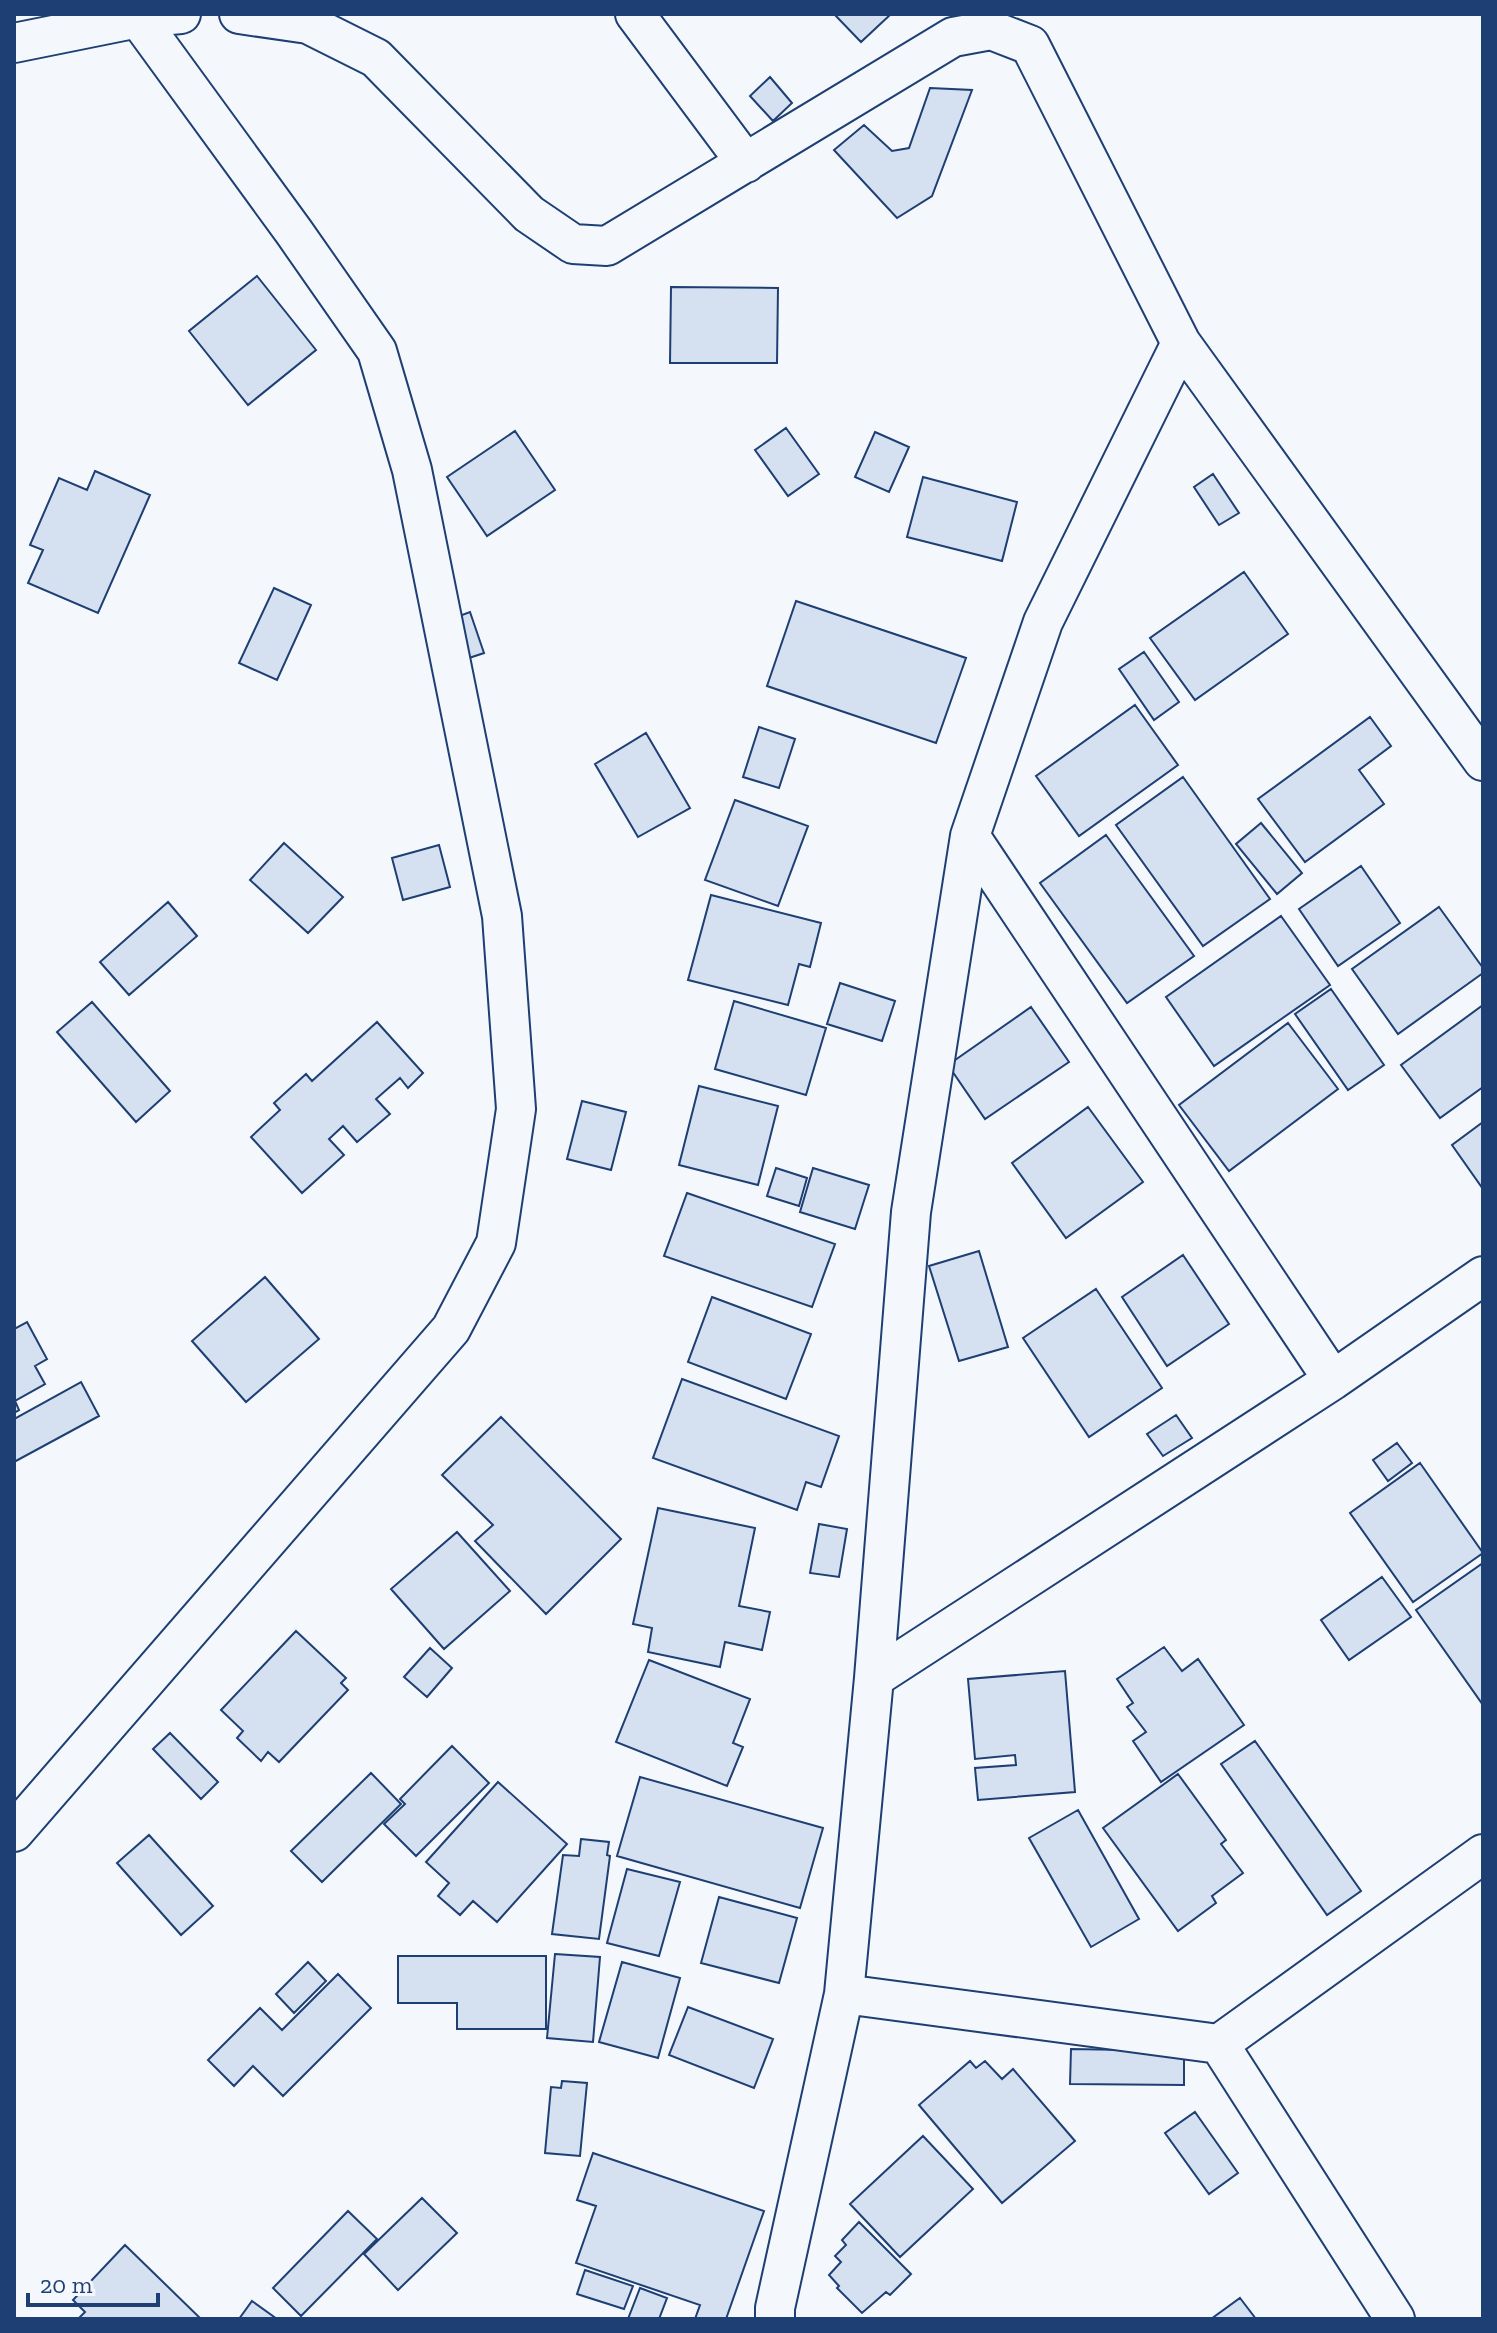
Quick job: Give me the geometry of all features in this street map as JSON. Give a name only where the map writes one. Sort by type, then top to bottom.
[{"type":"street","points":[[14,43],[138,18],[181,14]]},
{"type":"street","points":[[239,14],[308,24],[376,58],[529,214],[573,244],[607,246],[953,37],[988,22],[1030,45],[1181,343],[1483,761]]},
{"type":"street","points":[[635,14],[746,163]]},
{"type":"street","points":[[14,1832],[451,1329],[496,1243],[516,1109],[502,916],[412,470],[377,351],[138,18]]},
{"type":"street","points":[[775,2319],[844,1994],[874,1678],[911,1212],[970,836],[1043,622],[1181,343]]},
{"type":"street","points":[[970,836],[1333,1380]]},
{"type":"street","points":[[874,1678],[1333,1380],[1483,1276]]},
{"type":"street","points":[[844,1994],[1219,2044],[1483,1854]]},
{"type":"street","points":[[1219,2044],[1395,2319]]},
{"type":"building","points":[[834,14],[891,14],[861,42]]},
{"type":"building","points":[[770,77],[792,103],[773,121],[750,96]]},
{"type":"building","points":[[930,88],[972,90],[932,196],[897,218],[834,150],[864,125],[892,151],[909,148]]},
{"type":"building","points":[[257,276],[316,350],[248,405],[189,331]]},
{"type":"building","points":[[671,287],[778,288],[777,363],[670,363]]},
{"type":"building","points":[[786,428],[819,474],[788,496],[755,450]]},
{"type":"building","points":[[515,431],[555,490],[487,536],[447,477]]},
{"type":"building","points":[[875,432],[909,447],[889,492],[855,477]]},
{"type":"building","points":[[95,471],[150,495],[98,613],[28,583],[43,550],[30,545],[59,478],[87,490]]},
{"type":"building","points":[[1213,474],[1239,513],[1219,525],[1194,487]]},
{"type":"building","points":[[923,477],[1017,502],[1002,561],[907,537]]},
{"type":"building","points":[[1244,572],[1288,634],[1195,700],[1150,638]]},
{"type":"building","points":[[274,588],[311,605],[277,680],[239,663]]},
{"type":"building","points":[[796,601],[966,658],[936,743],[767,686]]},
{"type":"building","points":[[470,612],[484,653],[457,662],[443,622]]},
{"type":"building","points":[[1144,652],[1179,702],[1154,720],[1119,669]]},
{"type":"building","points":[[1135,705],[1178,765],[1079,836],[1036,776]]},
{"type":"building","points":[[1370,717],[1391,746],[1359,770],[1384,804],[1305,862],[1258,799]]},
{"type":"building","points":[[759,727],[795,739],[779,788],[743,777]]},
{"type":"building","points":[[646,733],[690,808],[638,837],[595,764]]},
{"type":"building","points":[[1183,777],[1270,899],[1203,946],[1116,825]]},
{"type":"building","points":[[735,800],[808,826],[778,906],[705,880]]},
{"type":"building","points":[[1261,823],[1302,873],[1277,894],[1236,844]]},
{"type":"building","points":[[1106,835],[1194,956],[1127,1003],[1040,883]]},
{"type":"building","points":[[284,843],[343,897],[308,933],[250,880]]},
{"type":"building","points":[[439,845],[450,887],[403,900],[392,858]]},
{"type":"building","points":[[1361,866],[1400,923],[1338,966],[1299,909]]},
{"type":"building","points":[[711,895],[821,923],[810,967],[799,964],[788,1005],[688,980]]},
{"type":"building","points":[[168,902],[197,936],[129,995],[100,962]]},
{"type":"building","points":[[1439,907],[1483,968],[1483,973],[1398,1034],[1352,969]]},
{"type":"building","points":[[1281,916],[1330,985],[1214,1066],[1166,997]]},
{"type":"building","points":[[840,983],[895,1001],[882,1041],[827,1024]]},
{"type":"building","points":[[1331,989],[1384,1065],[1348,1090],[1295,1014]]},
{"type":"building","points":[[734,1001],[826,1028],[806,1095],[715,1069]]},
{"type":"building","points":[[92,1002],[170,1091],[136,1122],[57,1032]]},
{"type":"building","points":[[1483,1005],[1483,1087],[1440,1118],[1401,1065]]},
{"type":"building","points":[[1031,1007],[1069,1062],[985,1119],[948,1065]]},
{"type":"building","points":[[377,1022],[423,1073],[408,1088],[400,1078],[376,1099],[390,1114],[357,1142],[343,1126],[329,1139],[344,1155],[302,1193],[251,1137],[280,1110],[274,1103],[306,1074],[312,1081]]},
{"type":"building","points":[[1288,1023],[1338,1089],[1229,1171],[1179,1105]]},
{"type":"building","points":[[699,1086],[778,1106],[758,1185],[679,1165]]},
{"type":"building","points":[[582,1101],[626,1112],[611,1170],[567,1159]]},
{"type":"building","points":[[1088,1107],[1143,1182],[1066,1238],[1012,1163]]},
{"type":"building","points":[[1483,1122],[1483,1189],[1452,1145]]},
{"type":"building","points":[[776,1168],[807,1178],[799,1206],[767,1196]]},
{"type":"building","points":[[813,1168],[869,1185],[855,1229],[800,1212]]},
{"type":"building","points":[[687,1193],[835,1244],[812,1307],[664,1256]]},
{"type":"building","points":[[979,1251],[1008,1347],[959,1361],[929,1266]]},
{"type":"building","points":[[1183,1255],[1229,1324],[1167,1366],[1122,1297]]},
{"type":"building","points":[[265,1277],[319,1339],[246,1402],[192,1341]]},
{"type":"building","points":[[1096,1289],[1162,1388],[1089,1437],[1023,1338]]},
{"type":"building","points":[[712,1297],[811,1334],[786,1399],[688,1362]]},
{"type":"building","points":[[27,1322],[47,1359],[35,1366],[45,1384],[15,1401],[19,1410],[14,1413],[14,1329]]},
{"type":"building","points":[[682,1379],[839,1436],[821,1487],[806,1482],[797,1510],[653,1458]]},
{"type":"building","points":[[81,1382],[99,1416],[14,1462],[14,1419]]},
{"type":"building","points":[[1176,1415],[1192,1438],[1163,1456],[1147,1434]]},
{"type":"building","points":[[501,1417],[621,1539],[546,1614],[475,1541],[493,1525],[442,1475]]},
{"type":"building","points":[[1397,1443],[1412,1463],[1388,1481],[1373,1460]]},
{"type":"building","points":[[1420,1463],[1483,1553],[1413,1602],[1350,1513]]},
{"type":"building","points":[[658,1508],[755,1528],[739,1606],[770,1612],[762,1650],[725,1642],[720,1667],[648,1652],[652,1628],[633,1624]]},
{"type":"building","points":[[819,1524],[847,1529],[839,1577],[810,1573]]},
{"type":"building","points":[[457,1532],[510,1591],[444,1649],[391,1589]]},
{"type":"building","points":[[1483,1563],[1483,1705],[1416,1610]]},
{"type":"building","points":[[1382,1577],[1411,1617],[1349,1660],[1321,1620]]},
{"type":"building","points":[[296,1631],[346,1678],[341,1683],[348,1690],[279,1762],[268,1752],[261,1761],[237,1738],[243,1731],[221,1710]]},
{"type":"building","points":[[1164,1647],[1182,1671],[1198,1659],[1244,1725],[1161,1782],[1133,1741],[1146,1732],[1127,1707],[1133,1703],[1117,1679]]},
{"type":"building","points":[[430,1648],[452,1668],[427,1697],[404,1677]]},
{"type":"building","points":[[649,1660],[750,1699],[733,1743],[743,1747],[727,1786],[616,1742]]},
{"type":"building","points":[[1065,1671],[1075,1792],[978,1800],[975,1768],[1016,1765],[1015,1755],[975,1759],[968,1679]]},
{"type":"building","points":[[170,1733],[218,1782],[201,1799],[153,1749]]},
{"type":"building","points":[[1255,1741],[1361,1891],[1327,1915],[1221,1764]]},
{"type":"building","points":[[452,1746],[489,1783],[416,1856],[384,1824],[405,1804],[400,1799]]},
{"type":"building","points":[[371,1773],[401,1804],[322,1882],[291,1851]]},
{"type":"building","points":[[1178,1774],[1226,1840],[1221,1844],[1243,1873],[1212,1896],[1216,1903],[1178,1931],[1103,1828]]},
{"type":"building","points":[[640,1777],[823,1828],[800,1908],[617,1856]]},
{"type":"building","points":[[498,1782],[567,1844],[497,1922],[473,1901],[460,1915],[438,1896],[449,1883],[426,1862]]},
{"type":"building","points":[[1078,1810],[1139,1919],[1091,1947],[1029,1838]]},
{"type":"building","points":[[149,1835],[213,1906],[181,1935],[117,1863]]},
{"type":"building","points":[[581,1839],[609,1842],[607,1855],[610,1856],[599,1939],[552,1934],[563,1855],[579,1856]]},
{"type":"building","points":[[627,1869],[680,1882],[659,1956],[607,1943]]},
{"type":"building","points":[[719,1897],[797,1918],[779,1983],[701,1963]]},
{"type":"building","points":[[555,1954],[600,1957],[593,2042],[547,2038]]},
{"type":"building","points":[[398,1956],[546,1956],[546,2029],[457,2029],[457,2003],[398,2003]]},
{"type":"building","points":[[308,1962],[326,1981],[294,2013],[276,1994]]},
{"type":"building","points":[[622,1962],[680,1978],[658,2058],[599,2042]]},
{"type":"building","points":[[338,1974],[371,2008],[283,2096],[253,2066],[234,2086],[208,2060],[260,2008],[282,2030]]},
{"type":"building","points":[[688,2007],[773,2039],[754,2088],[669,2055]]},
{"type":"building","points":[[1071,2049],[1184,2051],[1184,2085],[1070,2084]]},
{"type":"building","points":[[970,2061],[976,2068],[985,2061],[1002,2079],[1013,2069],[1075,2141],[1002,2203],[919,2105]]},
{"type":"building","points":[[562,2081],[587,2083],[580,2156],[545,2153],[551,2087],[561,2088]]},
{"type":"building","points":[[1195,2112],[1238,2173],[1209,2194],[1165,2133]]},
{"type":"building","points":[[923,2136],[973,2189],[900,2257],[850,2204]]},
{"type":"building","points":[[593,2153],[764,2211],[726,2319],[695,2319],[700,2305],[576,2263],[596,2206],[577,2200]]},
{"type":"building","points":[[422,2198],[457,2233],[398,2290],[364,2254]]},
{"type":"building","points":[[348,2211],[377,2239],[301,2316],[273,2288]]},
{"type":"building","points":[[859,2222],[911,2274],[890,2295],[886,2292],[862,2313],[837,2288],[839,2286],[829,2275],[841,2262],[835,2256],[846,2245],[842,2240]]},
{"type":"building","points":[[125,2245],[201,2319],[78,2319],[85,2312],[73,2300]]},
{"type":"building","points":[[585,2270],[633,2286],[624,2309],[577,2294]]},
{"type":"building","points":[[640,2288],[667,2298],[659,2319],[628,2319]]},
{"type":"building","points":[[1240,2298],[1256,2319],[1211,2319]]},
{"type":"building","points":[[252,2301],[277,2319],[239,2319]]}]
